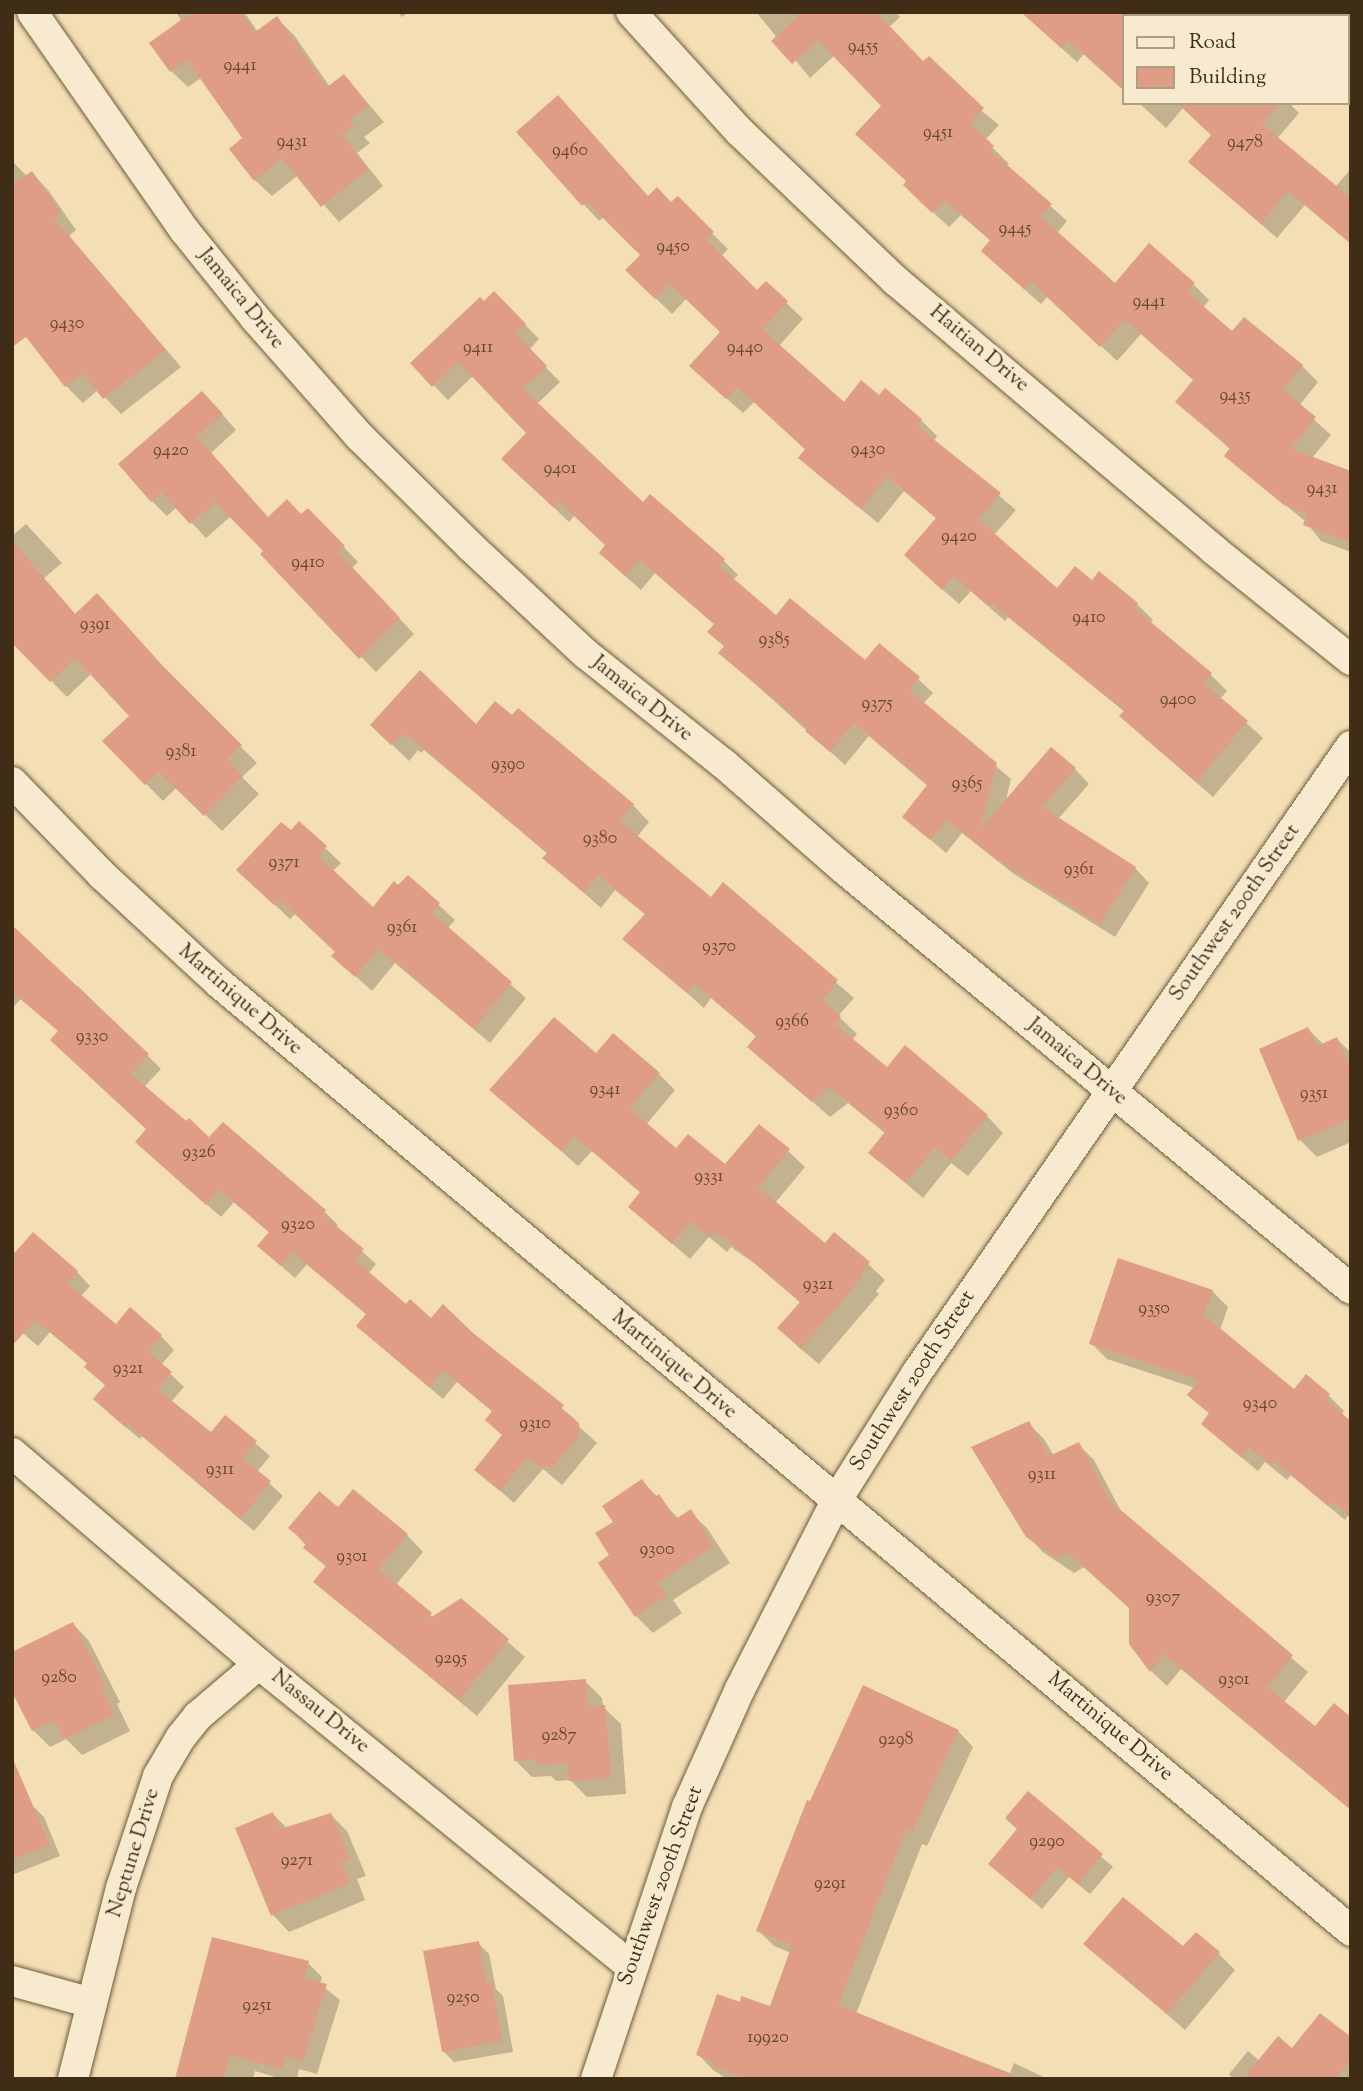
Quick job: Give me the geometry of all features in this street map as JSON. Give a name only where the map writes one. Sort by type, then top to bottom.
[{"type":"street","name":"Jamaica Drive","points":[[32,12],[107,124],[185,231],[290,358],[396,472],[586,654],[724,764],[817,846],[1351,1289]]},
{"type":"street","name":"Haitian Drive","points":[[631,12],[740,132],[886,272],[1214,550],[1351,660]]},
{"type":"street","name":"Southwest 200th Street","points":[[596,2079],[631,1966],[687,1807],[740,1689],[836,1501],[916,1374],[1351,746]]},
{"type":"street","name":"Martinique Drive","points":[[12,782],[102,875],[219,982],[1351,1931]]},
{"type":"street","name":"Nassau Drive","points":[[12,1453],[260,1664],[631,1966]]},
{"type":"street","name":"Neptune Drive","points":[[74,2079],[125,1877],[158,1776],[181,1737],[198,1716],[260,1664]]},
{"type":"street","points":[[12,1981],[92,2004]]},
{"type":"building","points":[[192,12],[241,12],[255,32],[277,16],[327,87],[344,74],[369,105],[349,120],[354,125],[342,135],[368,169],[321,207],[282,158],[254,181],[229,149],[242,138],[187,60],[170,72],[149,43]]},
{"type":"building","points":[[793,12],[876,12],[923,61],[929,56],[984,108],[970,123],[994,146],[990,150],[1052,204],[1041,217],[1115,283],[1149,243],[1195,283],[1187,292],[1232,331],[1244,317],[1303,365],[1283,390],[1316,417],[1291,449],[1351,471],[1351,543],[1303,525],[1307,514],[1284,505],[1224,456],[1230,448],[1175,402],[1193,380],[1124,319],[1100,347],[1030,281],[1024,289],[981,251],[990,240],[944,200],[932,213],[903,185],[906,181],[855,134],[881,106],[818,40],[792,64],[771,41],[797,17]]},
{"type":"building","points":[[1021,12],[1123,12],[1122,89],[1068,40],[1061,48]]},
{"type":"building","points":[[558,95],[648,196],[657,187],[671,202],[678,196],[714,232],[706,239],[757,290],[766,281],[788,301],[763,330],[844,402],[861,380],[879,395],[885,388],[922,419],[917,426],[1001,493],[978,519],[1057,588],[1075,566],[1092,580],[1099,571],[1138,603],[1134,608],[1212,673],[1204,683],[1248,721],[1196,782],[1119,716],[1124,711],[991,603],[988,606],[954,576],[942,590],[904,555],[936,518],[887,476],[861,509],[798,458],[805,449],[737,387],[726,399],[689,366],[720,332],[670,284],[655,299],[625,270],[640,255],[587,202],[582,206],[516,132]]},
{"type":"building","points":[[1179,105],[1277,105],[1262,124],[1351,198],[1351,244],[1288,191],[1261,224],[1188,162],[1211,135]]},
{"type":"building","points":[[32,171],[61,213],[54,218],[166,350],[103,399],[83,373],[65,387],[26,337],[12,347],[12,185]]},
{"type":"building","points":[[494,291],[526,324],[516,334],[547,366],[523,389],[643,502],[650,494],[725,559],[719,566],[776,615],[790,598],[865,660],[879,643],[920,677],[909,690],[997,763],[981,828],[1051,747],[1076,768],[1042,807],[1136,867],[1100,924],[997,860],[947,820],[930,840],[902,817],[927,785],[854,723],[830,752],[805,731],[808,728],[718,653],[724,646],[707,632],[714,624],[640,560],[625,576],[599,553],[605,545],[559,502],[554,508],[501,459],[526,433],[458,362],[432,387],[410,363],[480,297],[484,301]]},
{"type":"building","points":[[202,391],[223,414],[197,437],[268,517],[287,499],[301,514],[308,508],[345,546],[338,552],[400,618],[359,659],[260,554],[263,551],[215,502],[190,524],[161,492],[151,502],[118,464]]},
{"type":"building","points":[[12,541],[75,614],[97,593],[162,665],[242,745],[227,759],[243,776],[204,816],[159,772],[145,785],[102,741],[129,716],[75,658],[50,682],[12,643]]},
{"type":"building","points":[[420,670],[476,724],[495,701],[512,715],[518,708],[634,804],[620,821],[711,897],[723,882],[838,980],[822,1000],[841,1016],[835,1024],[887,1067],[905,1045],[988,1115],[951,1161],[934,1148],[906,1183],[868,1153],[885,1132],[830,1087],[812,1102],[747,1047],[756,1036],[694,983],[687,993],[622,939],[645,914],[598,875],[584,893],[542,858],[547,853],[406,734],[403,738],[401,735],[391,745],[370,725]]},
{"type":"building","points":[[299,821],[327,846],[318,856],[373,907],[394,881],[398,885],[408,875],[440,903],[432,913],[512,982],[474,1029],[379,949],[355,977],[331,956],[335,952],[279,899],[274,905],[236,870],[281,822],[291,830]]},
{"type":"building","points":[[12,925],[149,1054],[131,1074],[186,1121],[189,1118],[209,1137],[223,1122],[326,1210],[322,1214],[364,1249],[355,1260],[406,1304],[410,1299],[431,1318],[443,1304],[473,1333],[564,1405],[561,1409],[579,1423],[579,1436],[553,1467],[541,1467],[528,1457],[500,1491],[474,1470],[502,1435],[485,1420],[492,1411],[443,1370],[429,1387],[356,1326],[366,1314],[292,1252],[281,1266],[257,1246],[269,1232],[219,1190],[206,1205],[135,1142],[146,1129],[50,1040],[58,1031],[12,992]]},
{"type":"building","points":[[554,1017],[596,1053],[613,1033],[660,1073],[629,1108],[676,1148],[688,1134],[725,1164],[759,1124],[790,1149],[758,1187],[825,1243],[834,1232],[870,1262],[861,1273],[863,1276],[801,1349],[777,1328],[800,1302],[736,1247],[714,1232],[710,1237],[691,1222],[672,1244],[628,1207],[640,1192],[574,1136],[561,1151],[489,1090]]},
{"type":"building","points":[[1308,1027],[1317,1046],[1337,1037],[1351,1069],[1351,1119],[1298,1141],[1259,1049]]},
{"type":"building","points":[[33,1232],[78,1271],[67,1283],[116,1324],[130,1307],[162,1335],[148,1352],[172,1372],[157,1389],[211,1432],[225,1415],[257,1441],[243,1459],[271,1481],[240,1519],[128,1424],[125,1427],[93,1399],[105,1385],[84,1367],[87,1363],[35,1320],[12,1346],[12,1256]]},
{"type":"building","points":[[1118,1258],[1213,1290],[1204,1315],[1294,1389],[1306,1374],[1330,1394],[1325,1399],[1351,1421],[1351,1516],[1332,1501],[1328,1506],[1274,1461],[1271,1465],[1249,1447],[1241,1457],[1201,1424],[1209,1413],[1187,1395],[1199,1380],[1089,1344]]},
{"type":"building","points":[[1029,1421],[1049,1456],[1079,1442],[1110,1501],[1293,1655],[1267,1687],[1315,1726],[1334,1703],[1351,1717],[1351,1810],[1164,1654],[1150,1672],[1129,1644],[1129,1608],[1067,1552],[1057,1558],[1026,1537],[971,1447]]},
{"type":"building","points":[[642,1479],[655,1497],[659,1494],[676,1519],[691,1509],[714,1546],[657,1583],[667,1596],[635,1617],[598,1563],[609,1555],[595,1533],[613,1522],[602,1506]]},
{"type":"building","points":[[353,1489],[408,1534],[379,1569],[432,1613],[424,1622],[461,1598],[509,1639],[459,1700],[313,1582],[326,1566],[303,1548],[306,1543],[288,1528],[319,1491],[338,1507]]},
{"type":"building","points":[[73,1622],[105,1685],[101,1687],[115,1714],[64,1739],[54,1720],[32,1731],[12,1692],[12,1652]]},
{"type":"building","points":[[586,1679],[588,1706],[605,1705],[611,1778],[569,1781],[567,1763],[537,1765],[537,1759],[514,1761],[508,1685]]},
{"type":"building","points":[[863,1685],[959,1730],[912,1832],[906,1829],[838,2005],[1023,2079],[747,2079],[712,2066],[713,2061],[696,2055],[717,1994],[740,2002],[741,1996],[770,2006],[792,1945],[756,1931],[807,1800],[810,1801]]},
{"type":"building","points":[[12,1757],[50,1845],[12,1860]]},
{"type":"building","points":[[1028,1791],[1103,1854],[1078,1884],[1057,1867],[1030,1899],[988,1864],[1017,1829],[1005,1818]]},
{"type":"building","points":[[273,1812],[280,1829],[331,1813],[350,1859],[341,1862],[350,1883],[271,1916],[235,1828]]},
{"type":"building","points":[[1123,1897],[1183,1946],[1196,1932],[1220,1952],[1167,2014],[1083,1944]]},
{"type":"building","points":[[212,1937],[309,1961],[304,1978],[327,1984],[303,2061],[285,2056],[282,2069],[230,2055],[223,2079],[175,2079]]},
{"type":"building","points":[[479,1941],[487,1984],[492,1983],[502,2041],[442,2052],[423,1951]]},
{"type":"building","points":[[1320,2013],[1351,2037],[1351,2060],[1336,2079],[1243,2079],[1278,2036],[1292,2048]]}]
